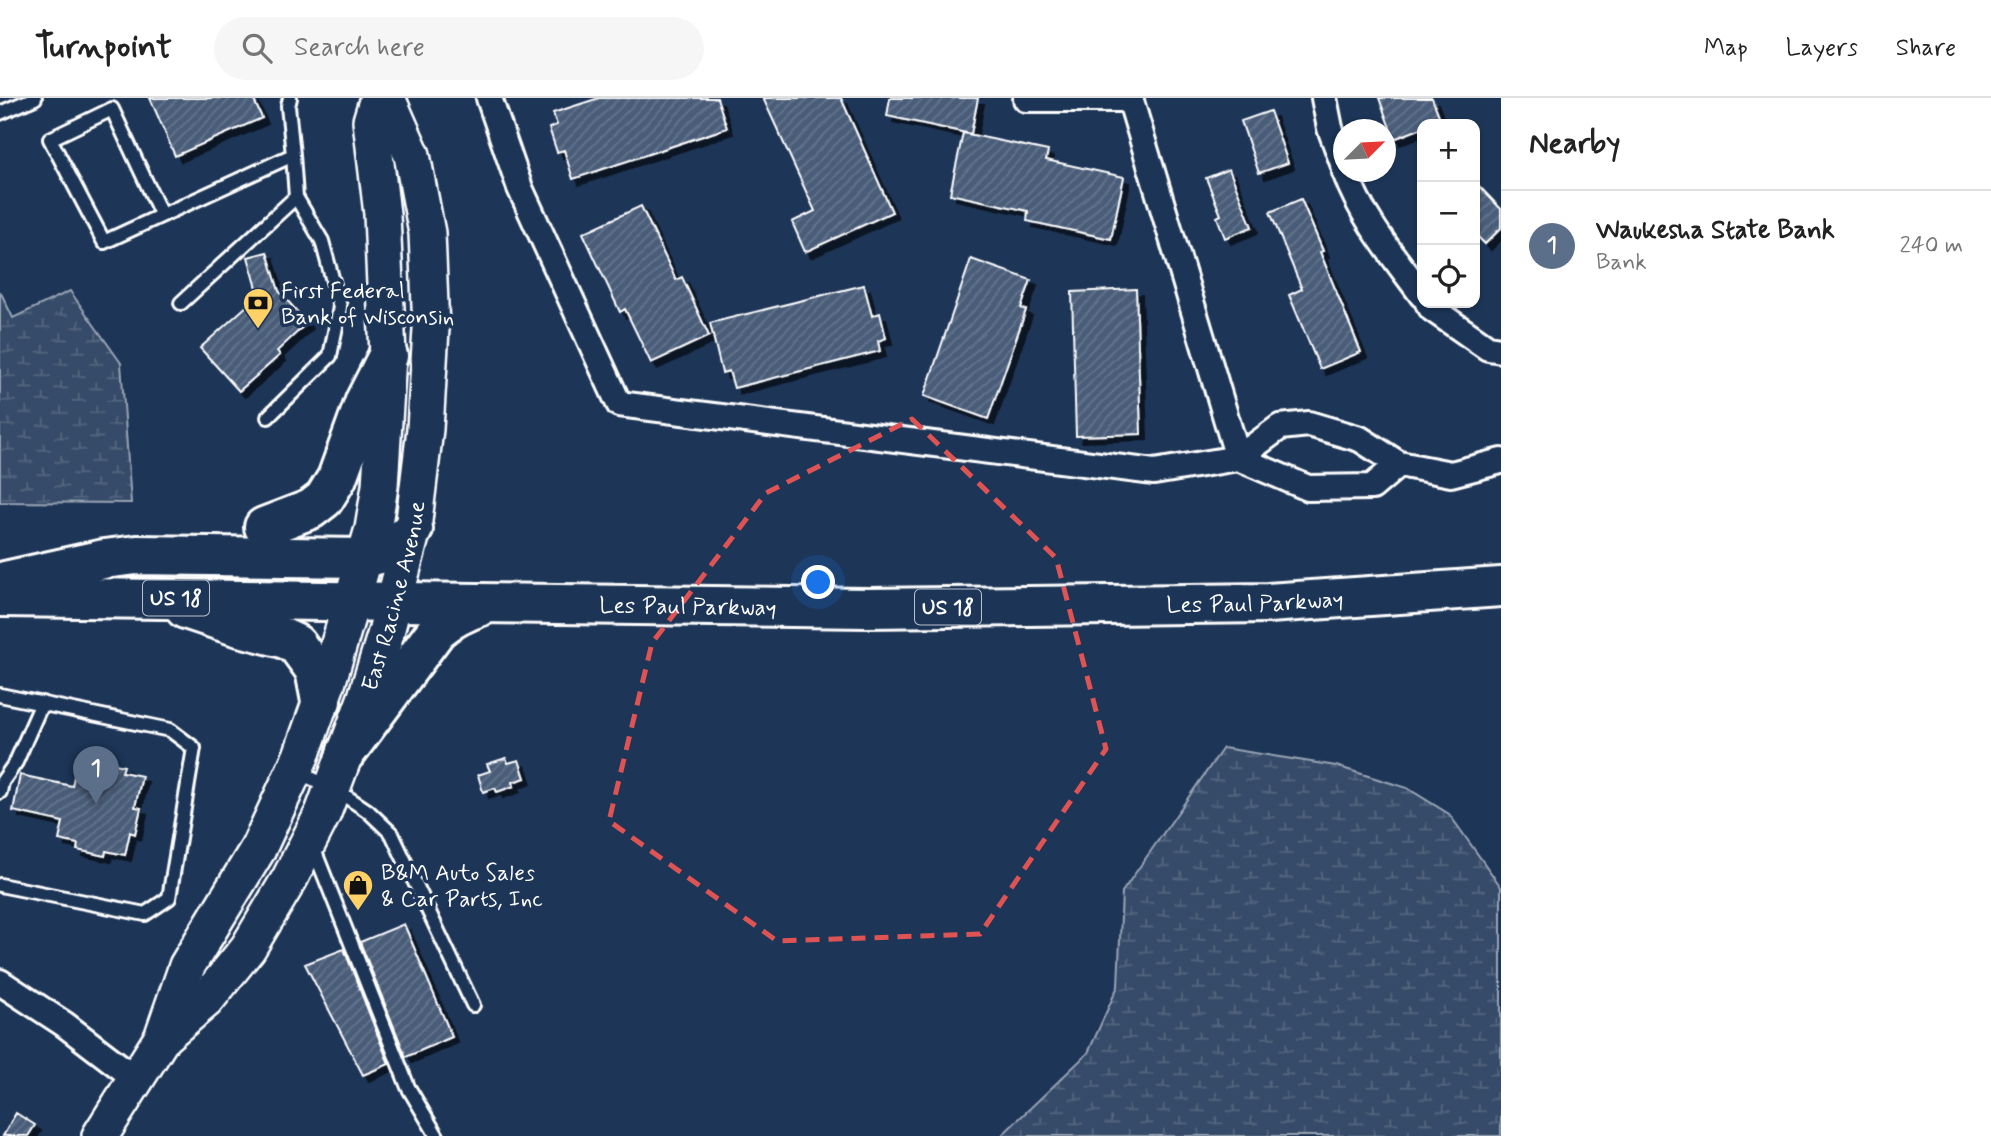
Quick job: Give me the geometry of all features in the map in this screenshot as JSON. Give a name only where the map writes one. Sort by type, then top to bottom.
[{"type":"main road","name":"East Racine Avenue","points":[[100,1136],[162,1038],[187,966],[258,849],[294,771],[321,701],[369,543],[380,486],[388,356],[382,214],[371,121],[378,98]]},
{"type":"main road","name":"East Racine Avenue","points":[[162,1038],[206,1000],[236,965],[290,878],[310,840],[333,788],[366,697],[413,529],[425,429],[431,329],[427,233],[412,155],[387,98]]},
{"type":"main road","points":[[264,527],[311,509],[324,499],[337,478],[365,401],[388,356]]},
{"type":"main road","points":[[0,583],[104,559],[137,555],[369,543],[387,552],[413,529]]},
{"type":"main road","name":"Les Paul Parkway","points":[[0,597],[352,600],[399,583],[495,602],[868,608],[1268,603],[1501,587]]},
{"type":"main road","points":[[153,598],[296,644],[315,670],[321,701]]},
{"type":"main road","points":[[347,751],[437,630],[447,621],[467,611],[495,602]]},
{"type":"street","points":[[489,98],[520,188],[619,404],[1154,472],[1238,458],[1280,427],[1309,424],[1360,439],[1399,464],[1451,474],[1501,461]]},
{"type":"street","points":[[1324,98],[1333,137]]},
{"type":"street","points":[[1026,99],[1131,99],[1238,458]]},
{"type":"street","points":[[1349,182],[1377,232],[1417,289]]},
{"type":"street","points":[[1434,308],[1488,348],[1501,350]]},
{"type":"street","points":[[1238,458],[1308,488],[1372,487],[1399,464]]},
{"type":"street","points":[[0,982],[64,1024],[136,1079]]},
{"type":"lane","points":[[0,113],[35,98]]},
{"type":"lane","points":[[268,417],[330,356],[340,307],[322,241],[296,197],[288,106],[290,98]]},
{"type":"lane","points":[[160,214],[111,109],[50,139],[104,242],[293,155]]},
{"type":"lane","points":[[181,303],[296,197]]},
{"type":"lane","points":[[0,695],[170,730],[194,748],[169,898],[145,914],[1,885]]},
{"type":"lane","points":[[0,792],[2,782],[16,762],[42,703]]},
{"type":"lane","points":[[294,771],[333,788],[368,811],[392,834],[473,1005]]},
{"type":"lane","points":[[310,840],[408,1087],[437,1136]]},
{"type":"highlighted area","points":[[912,419],[1056,558],[1106,749],[980,934],[777,941],[609,821],[652,643],[766,493]]},
{"type":"green space","points":[[0,291],[13,318],[70,291],[121,363],[131,503],[0,502]]},
{"type":"green space","points":[[1223,748],[1336,766],[1407,788],[1449,814],[1501,887],[1501,1136],[1001,1136],[1088,1053],[1118,986],[1122,892]]},
{"type":"building","points":[[150,98],[253,98],[262,118],[175,156]]},
{"type":"building","points":[[599,98],[717,98],[727,128],[573,179],[564,150],[557,152],[549,128],[557,125],[553,113]]},
{"type":"building","points":[[763,98],[841,98],[892,212],[805,252],[792,222],[815,211]]},
{"type":"building","points":[[890,98],[978,98],[971,134],[887,116]]},
{"type":"building","points":[[1379,98],[1432,98],[1440,119],[1417,119],[1417,130],[1396,138],[1396,119],[1387,119]]},
{"type":"building","points":[[1270,111],[1288,163],[1259,173],[1241,121]]},
{"type":"building","points":[[963,133],[1048,151],[1046,160],[1124,177],[1111,239],[1027,221],[1028,211],[950,194]]},
{"type":"building","points":[[1229,169],[1252,227],[1225,238],[1217,217],[1221,215],[1206,178]]},
{"type":"building","points":[[1480,187],[1501,209],[1501,228],[1485,244],[1480,239]]},
{"type":"building","points":[[1301,199],[1361,352],[1320,369],[1289,295],[1302,289],[1270,212]]},
{"type":"building","points":[[641,206],[676,280],[682,277],[709,336],[651,363],[625,309],[620,312],[583,233]]},
{"type":"building","points":[[267,252],[279,291],[307,323],[277,351],[280,355],[239,391],[200,348],[259,295],[248,257]]},
{"type":"building","points":[[971,259],[1031,280],[1021,308],[1026,310],[988,419],[924,396]]},
{"type":"building","points":[[864,285],[872,316],[880,313],[886,338],[878,341],[880,351],[734,388],[729,371],[722,373],[710,323]]},
{"type":"building","points":[[1136,289],[1141,434],[1076,436],[1072,292]]},
{"type":"building","points":[[506,758],[508,763],[519,760],[525,778],[513,782],[514,786],[497,792],[495,788],[483,792],[478,775],[490,771],[487,764]]},
{"type":"building","points":[[97,760],[124,766],[122,772],[142,776],[135,807],[141,808],[135,834],[130,832],[125,855],[106,851],[105,856],[77,850],[78,844],[59,840],[63,822],[13,811],[20,775],[72,786],[77,763],[95,767]]},
{"type":"building","points":[[404,924],[452,1037],[406,1057],[360,942]]},
{"type":"building","points":[[344,949],[389,1064],[363,1075],[305,964]]},
{"type":"building","points":[[16,1113],[35,1125],[28,1136],[3,1136]]},
{"type":"place","name":"First Federal Bank of Wisconsin","points":[[258,330]]},
{"type":"place","name":"Waukesha State Bank","points":[[96,804]]},
{"type":"place","name":"B&M Auto Sales & Car Parts, Inc","points":[[358,912]]}]
